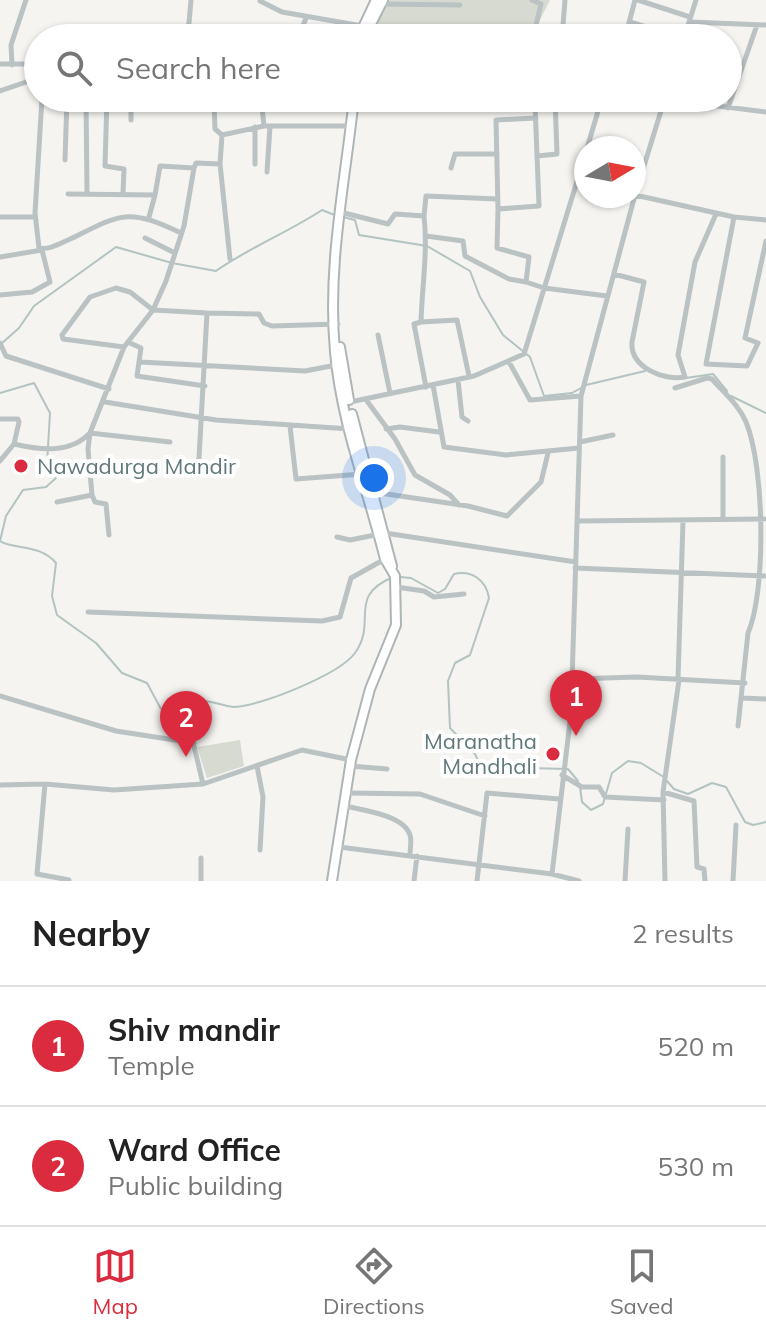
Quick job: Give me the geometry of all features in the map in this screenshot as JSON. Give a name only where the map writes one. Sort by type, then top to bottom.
[{"type":"main road","points":[[363,24],[380,1]]},
{"type":"main road","points":[[368,24],[380,1]]},
{"type":"main road","points":[[342,199],[350,112]]},
{"type":"main road","points":[[351,112],[338,227],[336,365],[362,474],[382,533]]},
{"type":"main road","points":[[332,881],[351,763],[370,689],[396,625],[396,587],[373,492],[352,428],[335,325]]},
{"type":"street","points":[[12,65],[11,45],[26,0]]},
{"type":"street","points":[[189,24],[191,0]]},
{"type":"street","points":[[532,0],[541,4],[538,24]]},
{"type":"street","points":[[563,24],[565,0]]},
{"type":"street","points":[[637,24],[630,22],[636,0],[690,20],[766,25]]},
{"type":"street","points":[[688,24],[696,0]]},
{"type":"street","points":[[260,1],[306,18],[348,24]]},
{"type":"street","points":[[380,1],[460,5]]},
{"type":"street","points":[[304,24],[306,18]]},
{"type":"street","points":[[742,68],[757,25]]},
{"type":"street","points":[[0,64],[24,65]]},
{"type":"street","points":[[0,91],[24,83]]},
{"type":"street","points":[[742,109],[766,112]]},
{"type":"street","points":[[0,295],[22,294],[49,285],[35,217],[41,112]]},
{"type":"street","points":[[65,160],[67,112]]},
{"type":"street","points":[[86,112],[87,194]]},
{"type":"street","points":[[107,112],[105,166],[124,169]]},
{"type":"street","points":[[131,112],[131,120]]},
{"type":"street","points":[[214,112],[215,129],[222,135]]},
{"type":"street","points":[[264,112],[267,172]]},
{"type":"street","points":[[498,209],[539,206],[536,112]]},
{"type":"street","points":[[537,156],[557,154],[556,112]]},
{"type":"street","points":[[591,136],[598,112]]},
{"type":"street","points":[[646,160],[661,112]]},
{"type":"street","points":[[526,282],[529,257],[497,248],[496,120],[536,118]]},
{"type":"street","points":[[222,135],[267,126],[347,126]]},
{"type":"street","points":[[255,127],[255,164]]},
{"type":"street","points":[[222,135],[220,164],[230,259]]},
{"type":"street","points":[[451,168],[455,154],[497,154]]},
{"type":"street","points":[[123,193],[125,161]]},
{"type":"street","points":[[14,444],[52,450],[81,442],[90,433],[126,345],[153,310],[190,204],[196,163],[220,164]]},
{"type":"street","points":[[149,217],[160,166],[194,168]]},
{"type":"street","points":[[350,402],[367,401],[390,393],[458,380],[524,354],[574,192]]},
{"type":"street","points":[[68,194],[155,195]]},
{"type":"street","points":[[421,322],[426,196],[497,199]]},
{"type":"street","points":[[646,198],[716,214],[766,220]]},
{"type":"street","points":[[552,874],[573,679],[581,396],[632,208]]},
{"type":"street","points":[[340,213],[388,224],[395,214],[424,216]]},
{"type":"street","points":[[614,274],[644,282],[631,353],[637,363],[674,379],[685,377],[678,355],[695,262],[716,214]]},
{"type":"street","points":[[0,257],[42,250],[129,215],[149,217],[181,233]]},
{"type":"street","points":[[0,217],[35,217]]},
{"type":"street","points":[[734,217],[706,364],[747,366],[751,361],[758,343],[745,338],[766,241]]},
{"type":"street","points":[[426,236],[463,241],[465,256],[509,279],[544,288],[607,296]]},
{"type":"street","points":[[145,238],[175,253]]},
{"type":"street","points":[[205,386],[137,376],[141,348],[63,339],[62,335],[77,313],[98,292],[116,288],[130,292],[153,310],[259,314],[264,323],[272,326],[335,325]]},
{"type":"street","points":[[169,472],[193,475],[199,458],[207,313]]},
{"type":"street","points":[[469,376],[457,320],[414,324],[444,447],[487,455],[548,453],[613,435]]},
{"type":"street","points":[[378,335],[390,393]]},
{"type":"street","points":[[0,343],[6,356],[109,389]]},
{"type":"street","points":[[140,362],[305,371],[336,365]]},
{"type":"street","points":[[509,362],[530,400],[581,396]]},
{"type":"street","points":[[675,388],[712,379],[743,416],[764,479],[765,576],[755,627],[748,633],[738,726]]},
{"type":"street","points":[[458,380],[462,417],[468,421]]},
{"type":"street","points":[[367,401],[415,475],[450,495],[459,505]]},
{"type":"street","points":[[105,402],[203,417],[290,426],[352,428]]},
{"type":"street","points":[[0,419],[18,419],[19,432],[0,461]]},
{"type":"street","points":[[290,426],[296,479],[362,474]]},
{"type":"street","points":[[386,429],[400,427],[439,432]]},
{"type":"street","points":[[90,433],[170,442]]},
{"type":"street","points":[[90,433],[92,495],[95,502],[106,504],[109,535]]},
{"type":"street","points":[[373,492],[507,516],[541,482],[548,453]]},
{"type":"street","points":[[723,457],[723,519]]},
{"type":"street","points":[[89,467],[139,466]]},
{"type":"street","points":[[57,502],[92,495]]},
{"type":"street","points":[[579,521],[764,519]]},
{"type":"street","points":[[665,881],[663,792],[678,680],[683,521]]},
{"type":"street","points":[[337,537],[350,540],[382,533],[575,565],[765,576]]},
{"type":"street","points":[[88,612],[322,621],[340,617],[351,578],[388,563]]},
{"type":"street","points":[[396,587],[424,591],[434,597],[464,594]]},
{"type":"street","points":[[573,679],[745,683]]},
{"type":"street","points":[[0,696],[116,731],[194,743]]},
{"type":"street","points":[[743,698],[766,699]]},
{"type":"street","points":[[186,712],[203,784]]},
{"type":"street","points":[[0,785],[45,784],[114,790],[203,784],[302,750],[387,769]]},
{"type":"street","points":[[257,766],[263,797],[260,850]]},
{"type":"street","points":[[562,775],[582,787],[599,787],[605,797],[664,800]]},
{"type":"street","points":[[45,784],[37,874],[69,880]]},
{"type":"street","points":[[663,792],[694,801],[697,867],[704,869],[705,881]]},
{"type":"street","points":[[347,793],[420,794],[486,816]]},
{"type":"street","points":[[477,881],[487,793],[559,799]]},
{"type":"street","points":[[345,806],[374,813],[405,826],[414,855],[414,881]]},
{"type":"street","points":[[733,881],[736,825]]},
{"type":"street","points":[[625,881],[628,829]]},
{"type":"street","points":[[339,847],[552,874],[561,879],[579,881]]},
{"type":"street","points":[[201,858],[201,881]]},
{"type":"shaded area","points":[[384,0],[550,0],[538,24],[374,24]]},
{"type":"shaded area","points":[[240,740],[244,766],[207,778],[197,747]]},
{"type":"waterway","points":[[1,344],[19,328],[34,306],[116,247],[172,263],[216,271],[322,210],[337,216]]},
{"type":"waterway","points":[[343,217],[355,220],[359,235],[427,246],[470,271],[480,297],[503,335],[530,357],[544,396],[572,393],[581,388]]},
{"type":"waterway","points":[[586,385],[645,371]]},
{"type":"waterway","points":[[686,378],[713,374],[727,391]]},
{"type":"waterway","points":[[0,393],[34,383],[50,413],[47,464],[56,478],[46,487],[23,490],[6,516],[0,541],[43,553],[56,563],[52,596],[57,615],[96,643],[122,673],[147,683],[161,709],[172,710],[203,701],[233,707],[245,706],[298,688],[333,670],[355,653],[361,641],[366,601],[370,593],[393,577]]},
{"type":"waterway","points":[[731,396],[766,413]]},
{"type":"waterway","points":[[400,577],[411,578],[438,593],[445,589],[454,574],[467,574],[481,581],[487,592],[489,598],[470,655],[455,663],[448,681],[450,728],[475,754],[481,767],[568,769],[578,781]]},
{"type":"waterway","points":[[580,787],[582,802],[591,810],[603,804],[612,773],[628,761],[641,763],[662,776]]},
{"type":"waterway","points":[[666,780],[674,789],[688,794],[712,783],[726,787],[745,822],[753,825],[766,822]]},
{"type":"place","name":"Nawadurga Mandir","points":[[21,466]]},
{"type":"place","name":"Shiv mandir","points":[[576,736]]},
{"type":"place","name":"Maranatha Mandhali","points":[[553,754]]},
{"type":"place","name":"Ward Office","points":[[186,757]]}]
